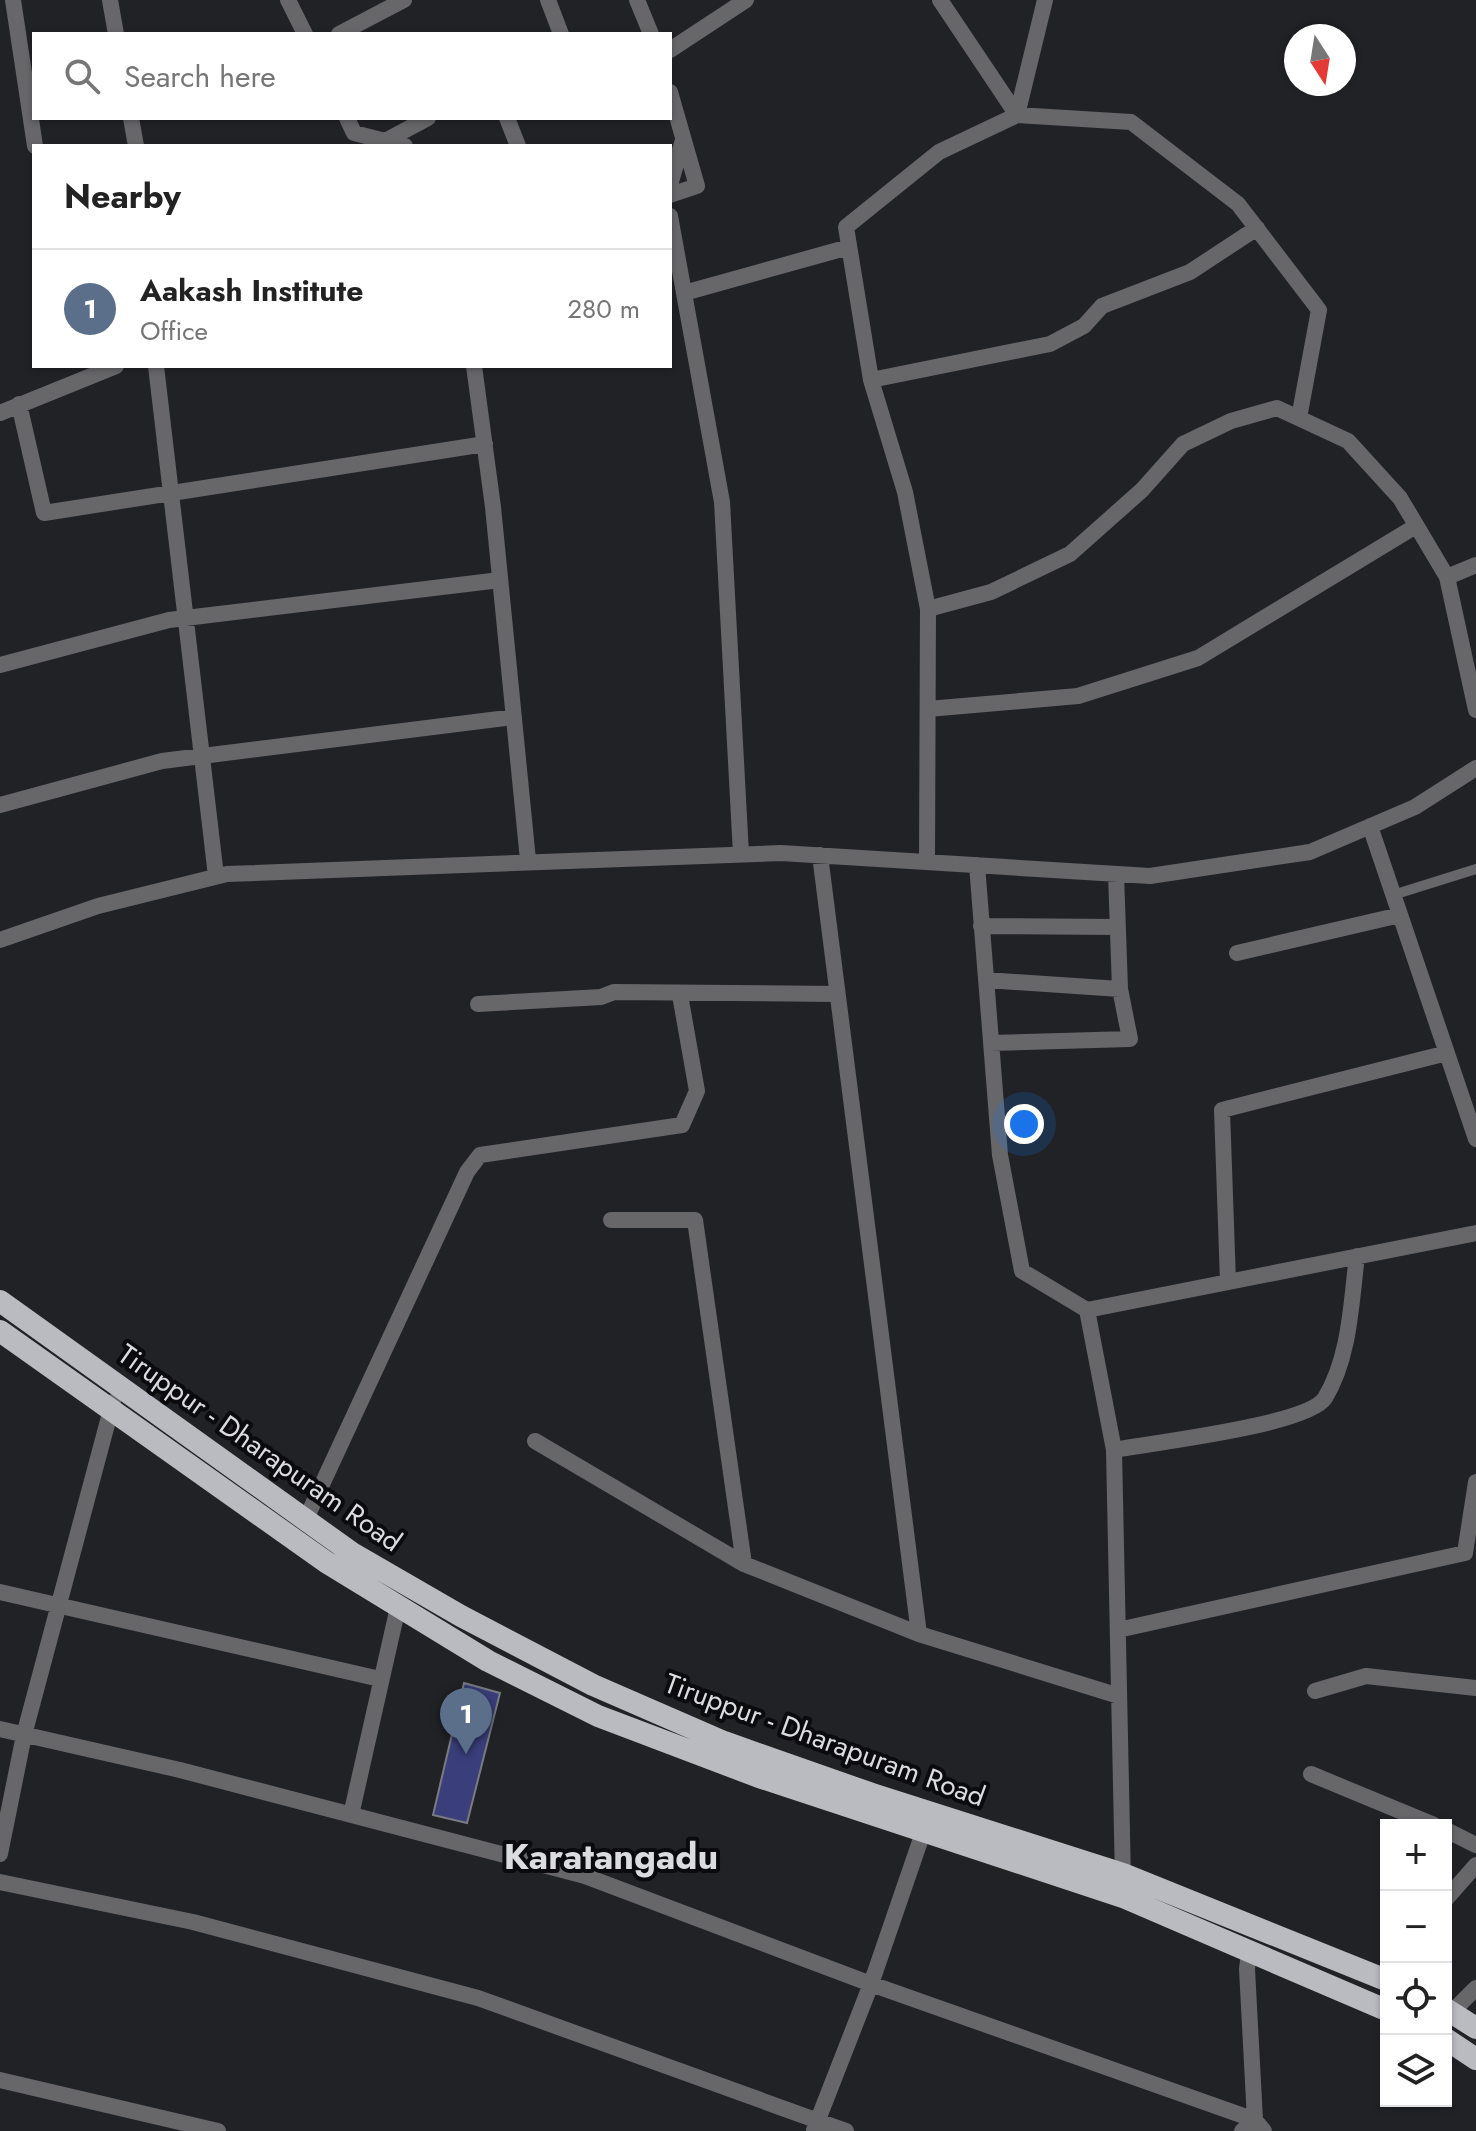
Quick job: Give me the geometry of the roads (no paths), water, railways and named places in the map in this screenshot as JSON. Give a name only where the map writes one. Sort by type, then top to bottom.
[{"type":"highway","name":"Tiruppur - Dharapuram Road","points":[[0,1301],[115,1399],[305,1521],[461,1616],[593,1685],[724,1742],[927,1822],[1123,1874],[1380,1972]]},
{"type":"highway","points":[[0,1331],[115,1399],[326,1562],[488,1661],[598,1716],[759,1777],[927,1822],[1123,1897],[1380,2008]]},
{"type":"highway","points":[[1452,2013],[1476,2028]]},
{"type":"highway","points":[[1452,2043],[1476,2059]]},
{"type":"street","points":[[13,0],[35,144]]},
{"type":"street","points":[[110,0],[116,32]]},
{"type":"street","points":[[288,0],[304,32]]},
{"type":"street","points":[[343,32],[404,0]]},
{"type":"street","points":[[548,0],[560,32]]},
{"type":"street","points":[[637,0],[650,32]]},
{"type":"street","points":[[672,49],[746,0]]},
{"type":"street","points":[[940,0],[1017,115]]},
{"type":"street","points":[[1017,115],[1045,0]]},
{"type":"street","points":[[672,99],[697,186],[672,194]]},
{"type":"street","points":[[927,862],[928,609],[905,492],[871,380],[846,227],[939,152],[1017,115],[1131,122],[1238,204],[1319,310],[1299,418]]},
{"type":"street","points":[[131,120],[136,144]]},
{"type":"street","points":[[348,120],[354,133],[397,144]]},
{"type":"street","points":[[385,141],[424,120]]},
{"type":"street","points":[[508,120],[517,144]]},
{"type":"street","points":[[672,178],[683,140]]},
{"type":"street","points":[[672,227],[722,502],[741,854]]},
{"type":"street","points":[[871,380],[1050,344],[1084,326],[1102,306],[1190,272],[1257,228]]},
{"type":"street","points":[[684,293],[849,247]]},
{"type":"street","points":[[0,413],[111,368]]},
{"type":"street","points":[[156,368],[216,876]]},
{"type":"street","points":[[474,368],[500,580],[528,860]]},
{"type":"street","points":[[19,404],[44,513],[485,444]]},
{"type":"street","points":[[928,609],[991,592],[1070,554],[1142,490],[1183,444],[1231,421],[1277,408],[1348,441],[1400,498],[1447,577],[1476,710]]},
{"type":"street","points":[[928,709],[1078,696],[1198,658],[1416,526]]},
{"type":"street","points":[[1447,577],[1476,565]]},
{"type":"street","points":[[0,665],[186,618],[500,580]]},
{"type":"street","points":[[0,805],[162,761],[514,717]]},
{"type":"street","points":[[0,940],[98,906],[216,876],[528,860],[741,854],[820,855],[1150,876],[1310,852],[1415,807],[1476,768]]},
{"type":"street","points":[[1370,826],[1476,1139]]},
{"type":"street","points":[[820,855],[919,1634]]},
{"type":"street","points":[[977,865],[1000,1155],[1022,1271],[1087,1310],[1476,1233]]},
{"type":"street","points":[[991,1043],[1130,1039],[1120,989],[1116,874]]},
{"type":"street","points":[[1237,953],[1400,915]]},
{"type":"street","points":[[981,926],[1117,927]]},
{"type":"street","points":[[986,980],[1120,989]]},
{"type":"street","points":[[478,1004],[601,997],[614,992],[680,995],[837,994]]},
{"type":"street","points":[[305,1521],[467,1172],[480,1155],[682,1125],[697,1091],[680,995]]},
{"type":"street","points":[[1228,1282],[1222,1110],[1447,1053]]},
{"type":"street","points":[[611,1220],[695,1220],[744,1564]]},
{"type":"street","points":[[1114,1450],[1290,1419],[1323,1401],[1345,1348],[1357,1256]]},
{"type":"street","points":[[1087,1310],[1114,1450],[1123,1897]]},
{"type":"street","points":[[0,1854],[24,1735],[115,1399]]},
{"type":"street","points":[[535,1441],[744,1564],[919,1634],[1119,1696]]},
{"type":"street","points":[[1118,1630],[1465,1553],[1472,1529],[1476,1482]]},
{"type":"street","points":[[0,1592],[380,1679]]},
{"type":"street","points":[[351,1815],[398,1607]]},
{"type":"street","points":[[1315,1691],[1366,1676],[1476,1688]]},
{"type":"street","points":[[0,1729],[180,1770],[585,1876],[1254,2127],[1249,1953]]},
{"type":"street","points":[[1311,1774],[1420,1819]]},
{"type":"street","points":[[815,2126],[871,1984],[927,1822]]},
{"type":"street","points":[[1452,1833],[1476,1845]]},
{"type":"street","points":[[1452,1892],[1476,1865]]},
{"type":"street","points":[[0,1882],[193,1922],[478,1998],[815,2126],[846,2131]]},
{"type":"street","points":[[1452,2008],[1476,1988]]},
{"type":"street","points":[[0,2080],[218,2131]]},
{"type":"lane","points":[[1393,895],[1476,869]]},
{"type":"place","name":"Aakash Institute","points":[[466,1754]]},
{"type":"district","name":"Karatangadu","points":[[611,1856]]}]
